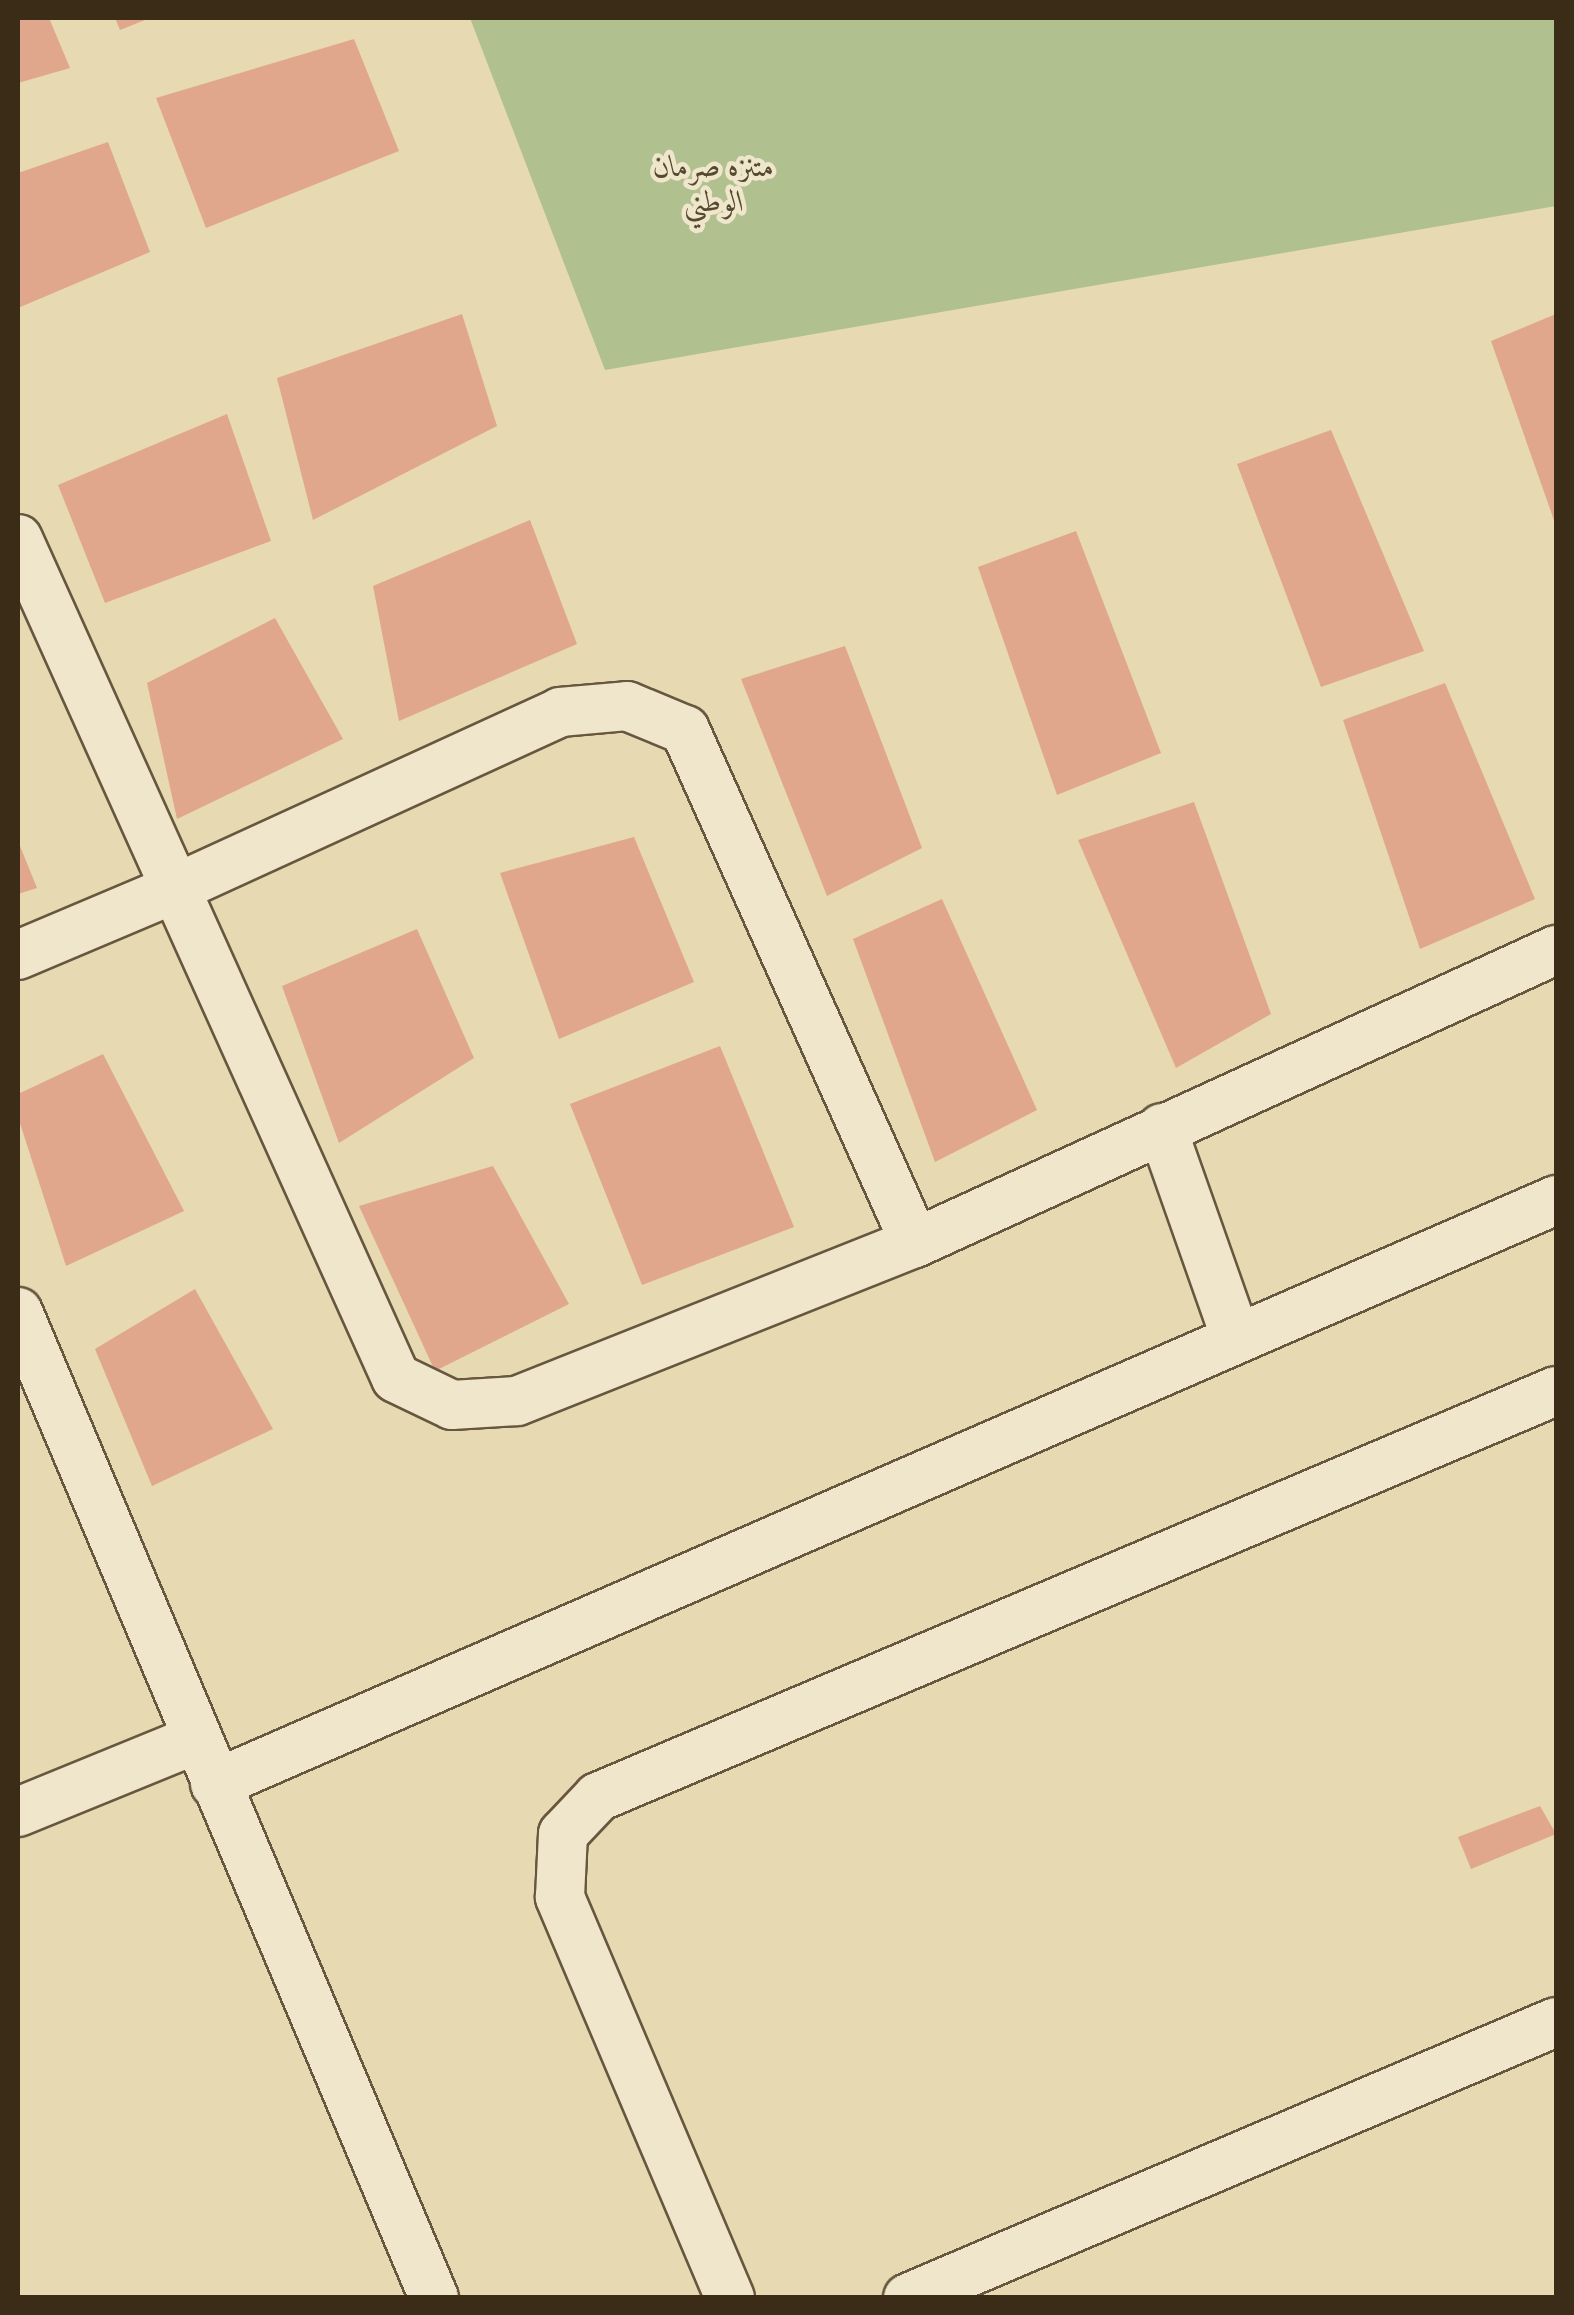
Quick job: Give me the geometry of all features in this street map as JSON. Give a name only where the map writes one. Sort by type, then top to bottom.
[{"type":"street","points":[[18,539],[172,890],[396,1378],[452,1405],[517,1401],[915,1242],[1556,950]]},
{"type":"street","points":[[18,955],[172,890],[560,712],[627,706],[686,730],[915,1242]]},
{"type":"street","points":[[1162,1128],[1236,1338]]},
{"type":"street","points":[[215,1784],[1556,1200]]},
{"type":"street","points":[[18,1312],[434,2298]]},
{"type":"street","points":[[730,2298],[560,1897],[563,1834],[598,1797],[1556,1391]]},
{"type":"street","points":[[18,1812],[197,1739]]},
{"type":"street","points":[[908,2298],[1556,2022]]},
{"type":"green space","name":"متنزه صرمان الوطني","points":[[470,18],[1556,18],[1556,206],[605,370]]},
{"type":"building","points":[[18,18],[49,18],[70,68],[18,83]]},
{"type":"building","points":[[115,18],[150,18],[120,30]]},
{"type":"building","points":[[354,39],[399,151],[206,228],[156,98]]},
{"type":"building","points":[[108,142],[150,252],[18,308],[18,173]]},
{"type":"building","points":[[462,314],[497,426],[313,520],[277,378]]},
{"type":"building","points":[[1556,314],[1556,526],[1491,341]]},
{"type":"building","points":[[227,414],[271,541],[105,603],[58,485]]},
{"type":"building","points":[[1331,430],[1424,651],[1321,687],[1237,464]]},
{"type":"building","points":[[530,520],[577,644],[399,721],[373,586]]},
{"type":"building","points":[[1076,531],[1161,753],[1057,795],[978,567]]},
{"type":"building","points":[[275,618],[343,739],[177,819],[147,683]]},
{"type":"building","points":[[845,646],[922,848],[827,896],[741,679]]},
{"type":"building","points":[[1445,683],[1535,899],[1420,949],[1343,720]]},
{"type":"building","points":[[1194,802],[1271,1014],[1176,1068],[1078,840]]},
{"type":"building","points":[[634,837],[694,982],[559,1039],[500,873]]},
{"type":"building","points":[[18,841],[37,888],[18,894]]},
{"type":"building","points":[[942,899],[1037,1110],[935,1162],[853,939]]},
{"type":"building","points":[[417,929],[474,1058],[339,1143],[282,986]]},
{"type":"building","points":[[720,1046],[794,1227],[642,1285],[570,1104]]},
{"type":"building","points":[[103,1054],[184,1211],[66,1266],[18,1117],[18,1094]]},
{"type":"building","points":[[493,1166],[569,1304],[435,1371],[359,1206]]},
{"type":"building","points":[[195,1289],[273,1429],[152,1486],[95,1349]]},
{"type":"building","points":[[1540,1806],[1556,1834],[1471,1869],[1458,1837]]}]
